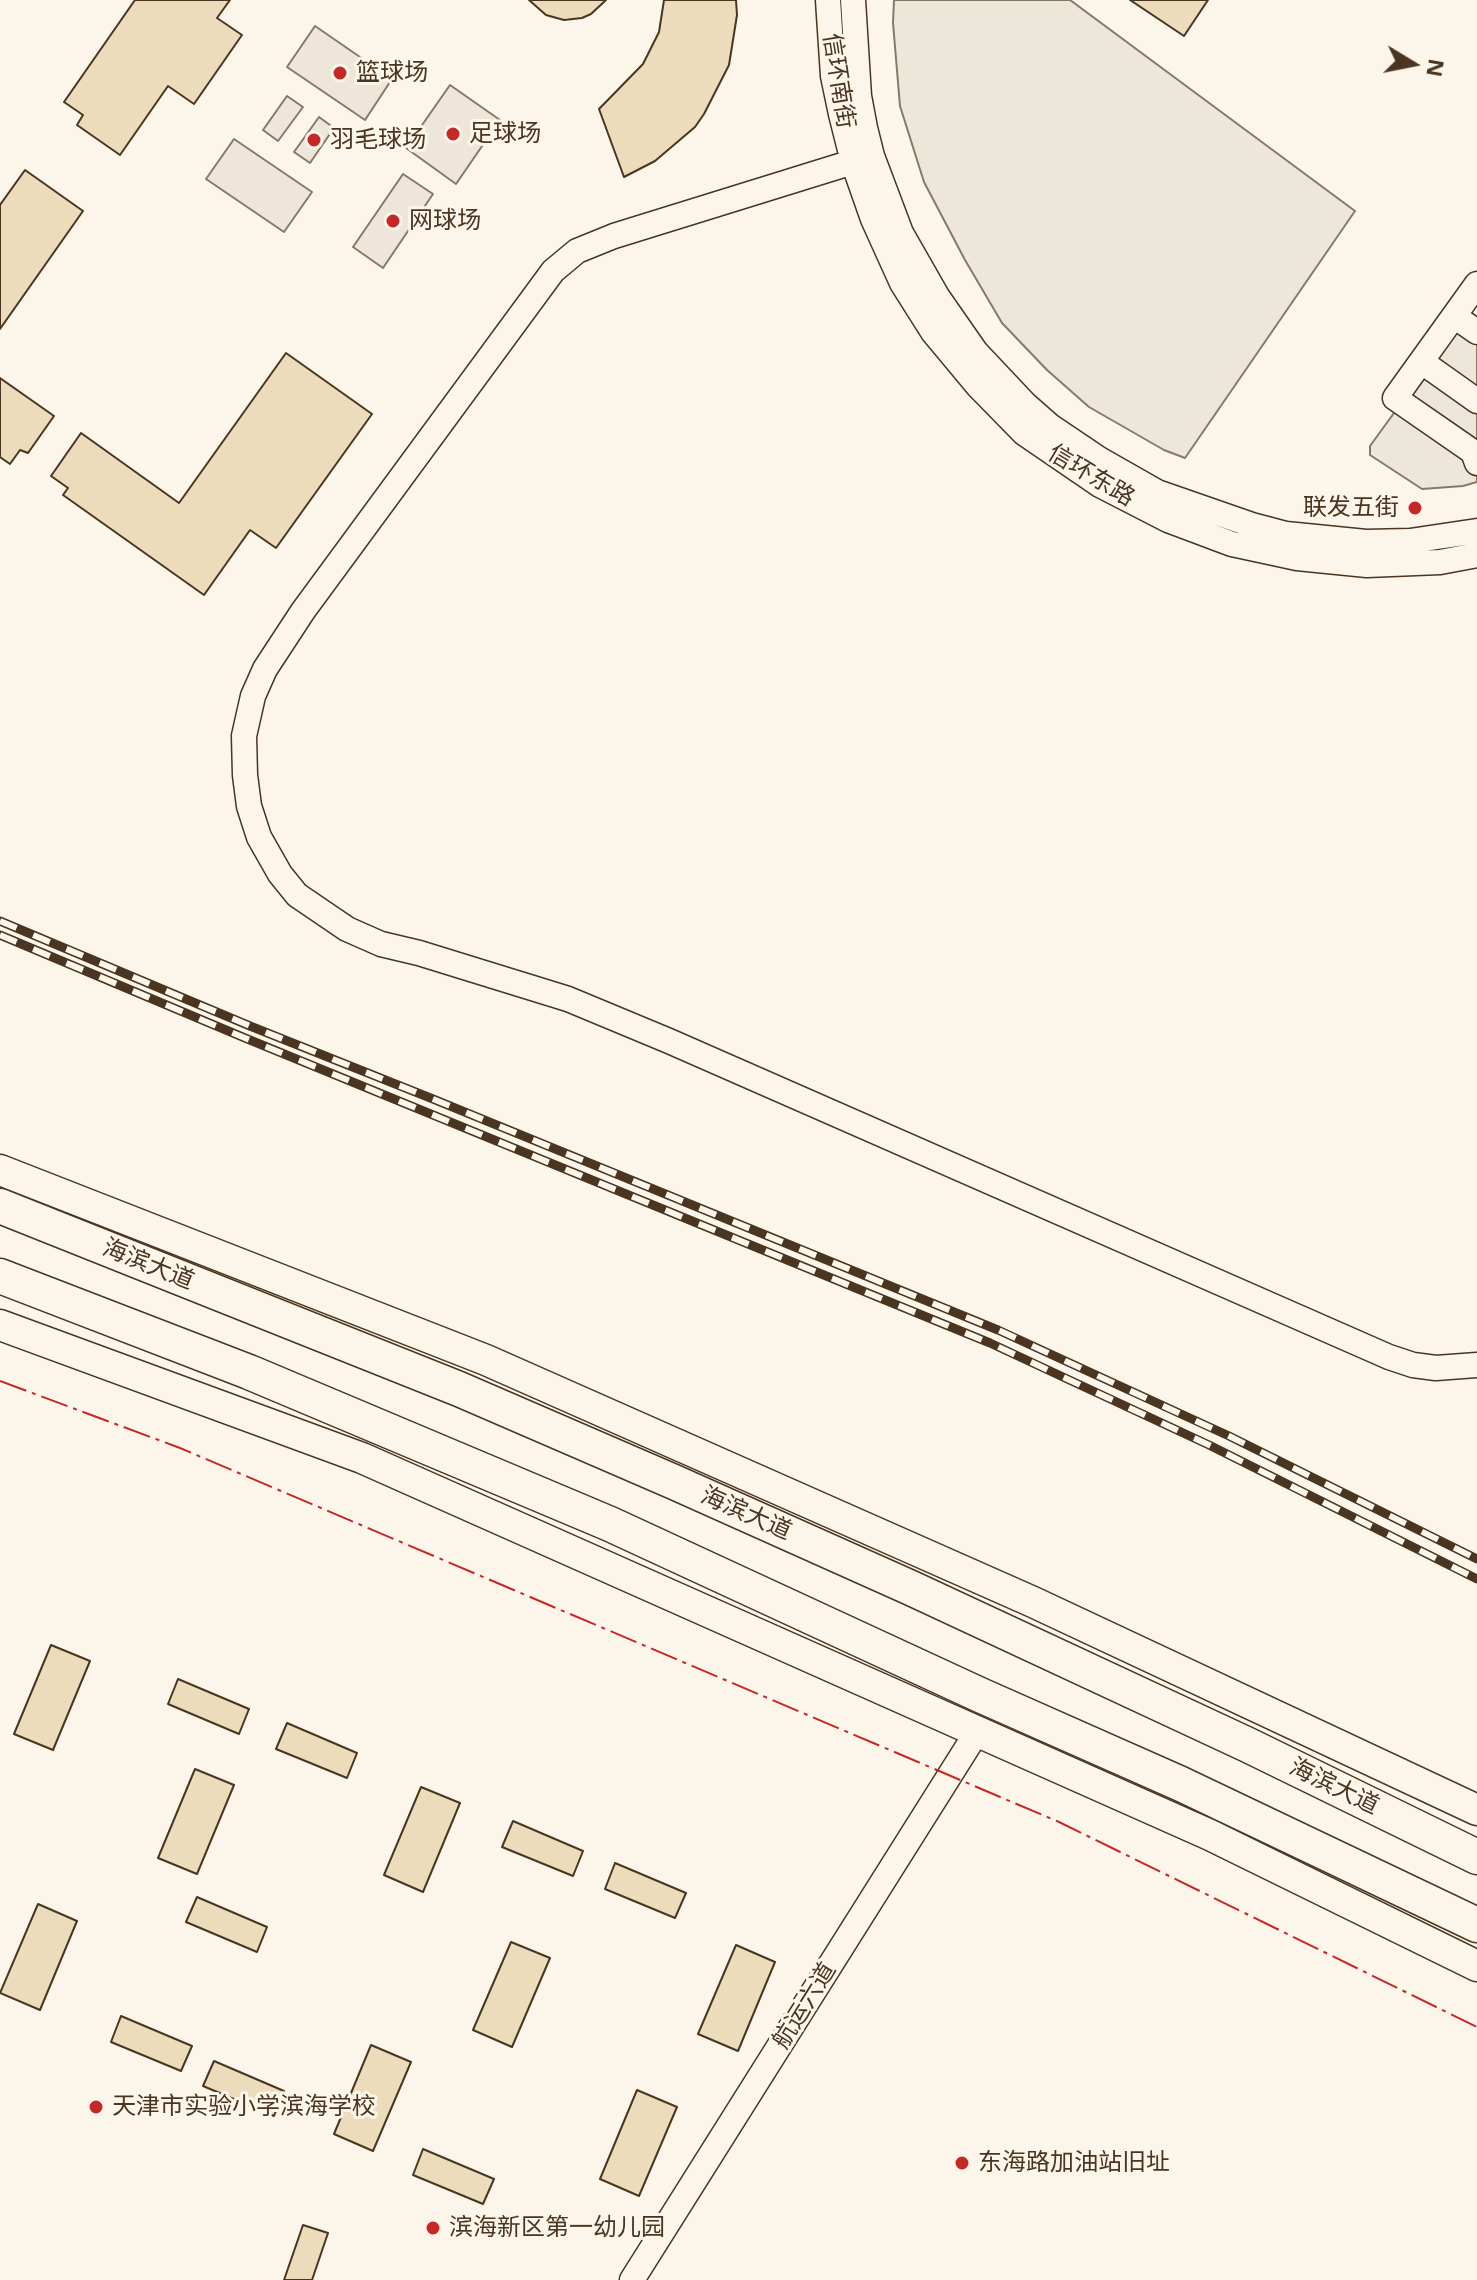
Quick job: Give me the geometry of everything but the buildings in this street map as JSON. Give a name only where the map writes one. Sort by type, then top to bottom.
[{"type":"highway","name":"海滨大道","points":[[0,1206],[459,1389],[674,1482],[1248,1745],[1477,1857]]},
{"type":"highway","points":[[0,1276],[249,1372],[610,1524],[1181,1784],[1477,1925]]},
{"type":"main road","points":[[0,1170],[486,1360],[1033,1602],[1477,1810]]},
{"type":"main road","points":[[0,1325],[362,1458],[1210,1835],[1477,1966]]},
{"type":"street","name":"信环南街","points":[[828,0],[833,76],[862,159]]},
{"type":"street","name":"信环南街","points":[[853,0],[862,159]]},
{"type":"street","name":"信环东路","points":[[862,159],[891,208],[918,265],[976,352],[1050,426],[1099,459],[1157,492],[1230,519],[1286,534],[1366,542],[1410,541],[1477,531]]},
{"type":"street","name":"信环东路","points":[[862,159],[873,219],[902,283],[933,332],[1002,412],[1024,433],[1076,471],[1188,528],[1262,552],[1367,565],[1416,564],[1477,555]]},
{"type":"street","points":[[862,159],[614,236],[577,251],[553,271],[297,620],[265,669],[253,696],[244,736],[249,806],[264,847],[297,895],[347,929],[381,944],[568,999],[1389,1357],[1436,1368],[1477,1365]]},
{"type":"street","points":[[1477,284],[1395,398],[1473,452],[1477,463]]},
{"type":"street","points":[[1454,316],[1477,332]]},
{"type":"street","points":[[1422,362],[1477,401]]},
{"type":"street","name":"航运六道","points":[[632,2280],[977,1732]]},
{"type":"shaded area","points":[[894,0],[1070,0],[1355,211],[1185,458],[1164,450],[1089,407],[1047,370],[1002,323],[924,182],[900,106]]},
{"type":"shaded area","name":"篮球场","points":[[315,26],[392,79],[365,120],[287,67]]},
{"type":"shaded area","name":"足球场","points":[[450,85],[500,120],[456,184],[406,148]]},
{"type":"shaded area","name":"羽毛球场","points":[[287,96],[303,107],[278,141],[263,130]]},
{"type":"shaded area","name":"羽毛球场","points":[[319,117],[334,128],[310,163],[294,152]]},
{"type":"shaded area","points":[[234,139],[312,192],[284,232],[206,179]]},
{"type":"shaded area","name":"网球场","points":[[403,174],[433,194],[383,268],[353,247]]},
{"type":"shaded area","points":[[1468,311],[1477,318],[1477,482],[1422,489],[1370,455],[1370,446]]},
{"type":"railway","points":[[0,921],[998,1330],[1229,1436],[1477,1559]]},
{"type":"railway","points":[[0,935],[990,1343],[1209,1445],[1477,1579]]},
{"type":"power","points":[[0,1381],[180,1448],[1059,1822],[1477,2027]]},
{"type":"place","name":"篮球场","points":[[340,73]]},
{"type":"place","name":"足球场","points":[[453,134]]},
{"type":"place","name":"羽毛球场","points":[[314,140]]},
{"type":"place","name":"网球场","points":[[393,221]]},
{"type":"place","name":"联发五街","points":[[1415,508]]},
{"type":"place","name":"天津市实验小学滨海学校","points":[[96,2107]]},
{"type":"place","name":"东海路加油站旧址","points":[[962,2163]]},
{"type":"place","name":"滨海新区第一幼儿园","points":[[433,2228]]}]
